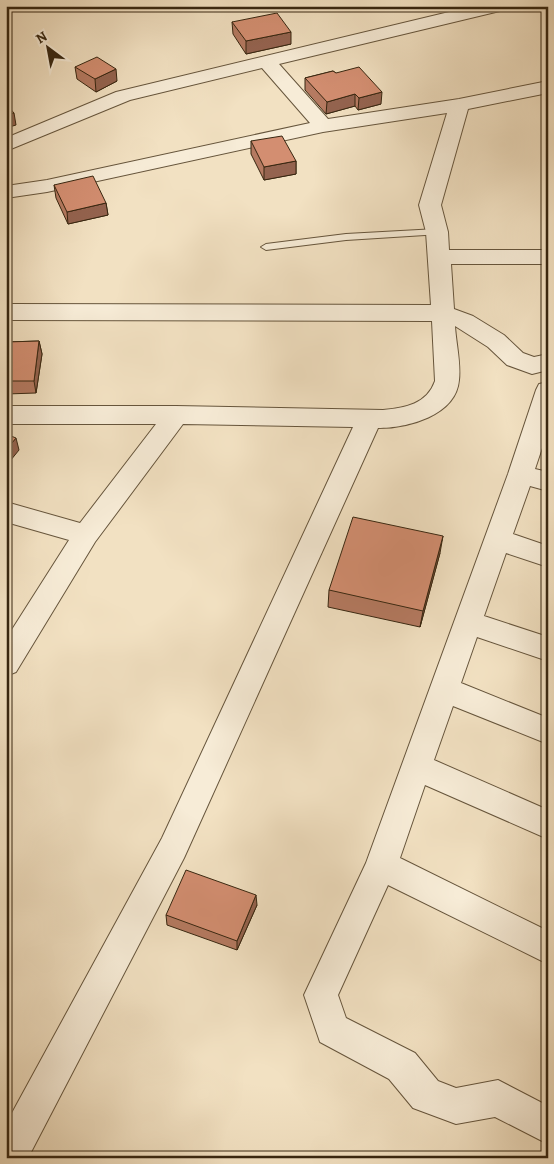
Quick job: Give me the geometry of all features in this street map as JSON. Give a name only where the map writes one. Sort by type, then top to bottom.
[{"type":"street","points":[[6,145],[123,96],[498,6]]},
{"type":"street","points":[[266,61],[323,126]]},
{"type":"street","points":[[6,192],[47,186],[323,126],[459,105],[548,87]]},
{"type":"street","points":[[6,416],[176,415],[370,418],[410,416],[441,396],[447,382],[437,232],[430,205],[459,105]]},
{"type":"street","points":[[439,257],[548,257]]},
{"type":"street","points":[[6,312],[443,313],[465,321],[496,341],[515,359],[532,366],[548,362]]},
{"type":"street","points":[[545,406],[534,478],[498,539],[381,865],[321,995],[332,1030],[402,1066],[426,1095],[456,1106],[498,1098],[548,1126]]},
{"type":"street","points":[[6,664],[86,535],[176,415]]},
{"type":"street","points":[[8,1158],[173,848],[370,418]]},
{"type":"street","points":[[6,512],[86,535]]},
{"type":"street","points":[[498,539],[548,557]]},
{"type":"street","points":[[468,622],[548,649]]},
{"type":"street","points":[[444,689],[548,732]]},
{"type":"street","points":[[416,766],[548,825]]},
{"type":"street","points":[[381,865],[548,948]]},
{"type":"lane","points":[[266,247],[346,237],[437,232]]},
{"type":"building","points":[[277,13],[291,32],[246,41],[232,22]]},
{"type":"building","points":[[97,57],[116,69],[95,79],[75,67]]},
{"type":"building","points":[[359,67],[382,92],[359,98],[355,94],[327,102],[305,78],[333,71],[336,73]]},
{"type":"building","points":[[6,104],[14,113],[6,115]]},
{"type":"building","points":[[282,136],[296,161],[264,167],[251,141]]},
{"type":"building","points":[[93,176],[106,203],[67,212],[54,185]]},
{"type":"building","points":[[39,341],[34,381],[6,381],[6,342]]},
{"type":"building","points":[[6,434],[16,438],[6,450]]},
{"type":"building","points":[[353,517],[443,536],[423,611],[329,590]]},
{"type":"building","points":[[186,870],[256,895],[237,941],[166,915]]}]
